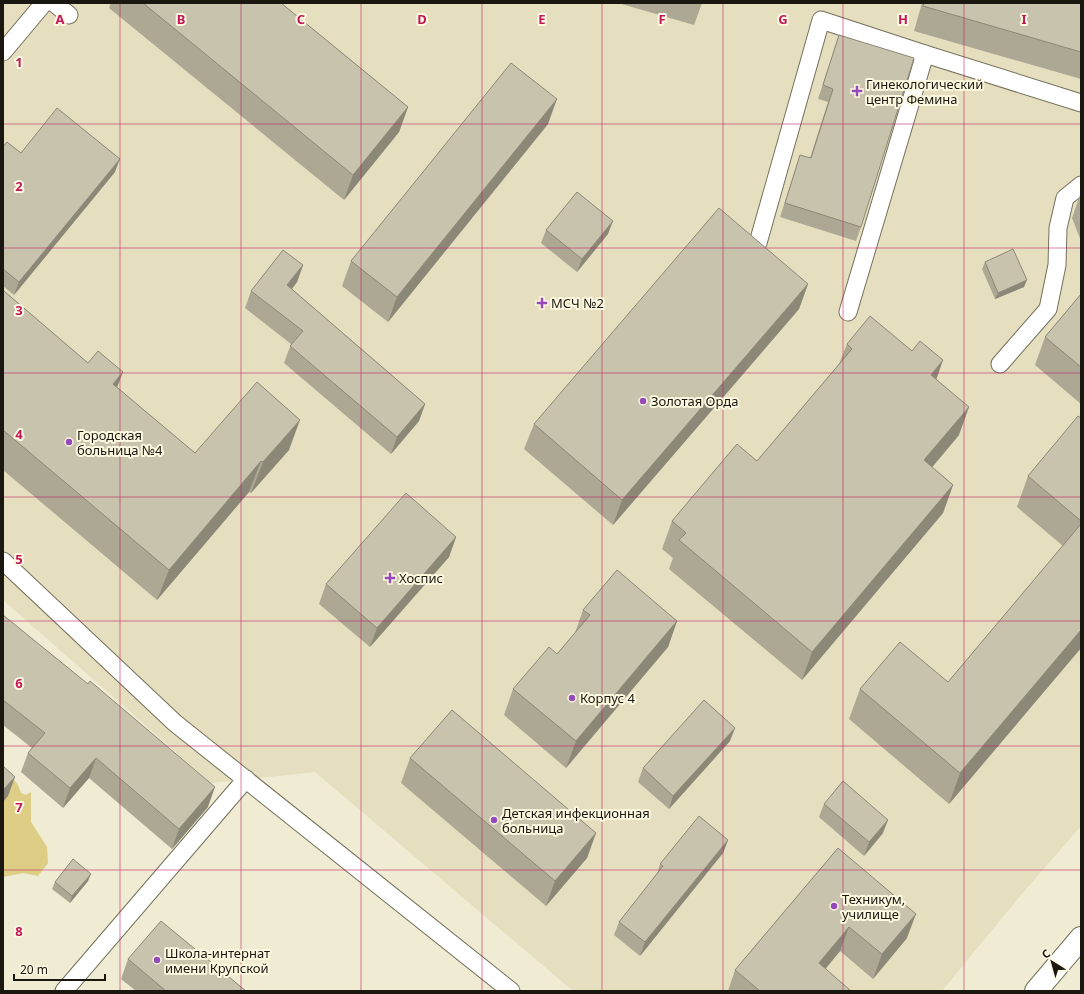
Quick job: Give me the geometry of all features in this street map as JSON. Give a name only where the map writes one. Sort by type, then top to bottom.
[{"type":"main road","points":[[1036,991],[1081,938]]},
{"type":"lane","points":[[3,52],[44,3]]},
{"type":"lane","points":[[54,3],[69,15]]},
{"type":"lane","points":[[758,243],[821,20],[1081,103]]},
{"type":"lane","points":[[848,312],[925,54]]},
{"type":"lane","points":[[1000,364],[1048,309],[1057,266],[1058,228],[1065,198],[1081,185]]},
{"type":"lane","points":[[3,561],[175,723],[511,991]]},
{"type":"lane","points":[[64,991],[246,779]]},
{"type":"shaded area","name":"МСЧ №2","points":[[6,3],[1081,3],[1081,826],[1020,896],[942,991],[573,991],[315,772],[211,783],[3,600],[3,6]]},
{"type":"shaded area","points":[[14,780],[21,793],[26,795],[31,792],[31,822],[47,847],[48,863],[38,876],[23,873],[3,877],[3,789],[9,781]]},
{"type":"building","points":[[143,3],[281,3],[408,107],[353,175]]},
{"type":"building","points":[[924,3],[1081,3],[1081,52],[923,6]]},
{"type":"building","points":[[839,35],[914,58],[861,227],[785,203],[800,155],[811,158],[833,89],[823,85]]},
{"type":"building","points":[[511,63],[557,99],[397,297],[351,261]]},
{"type":"building","points":[[57,108],[120,159],[19,282],[3,269],[3,147],[7,142],[21,153]]},
{"type":"building","points":[[577,192],[613,221],[582,259],[546,230]]},
{"type":"building","name":"Золотая Орда","points":[[719,208],[808,284],[622,500],[534,424]]},
{"type":"building","points":[[1013,249],[1027,280],[998,293],[985,262]]},
{"type":"building","points":[[283,250],[303,265],[287,285],[425,404],[397,437],[290,346],[303,331],[251,291]]},
{"type":"building","points":[[4,291],[88,363],[98,351],[123,372],[113,384],[195,453],[257,382],[300,420],[263,462],[261,461],[169,570],[3,430]]},
{"type":"building","points":[[1081,294],[1081,367],[1045,337]]},
{"type":"building","points":[[870,316],[912,351],[920,341],[943,360],[931,375],[969,407],[924,460],[953,485],[812,652],[679,540],[686,533],[672,521],[737,444],[757,461],[852,349],[847,344]]},
{"type":"building","points":[[1078,416],[1081,418],[1081,521],[1028,476]]},
{"type":"building","points":[[406,493],[456,537],[377,628],[326,584]]},
{"type":"building","points":[[1081,524],[1081,630],[960,773],[860,689],[900,642],[948,682]]},
{"type":"building","name":"Корпус 4","points":[[617,570],[677,621],[576,741],[513,689],[549,647],[557,654],[590,615],[583,610]]},
{"type":"building","points":[[3,615],[88,684],[90,681],[215,787],[179,829],[96,758],[70,788],[28,753],[45,733],[3,700]]},
{"type":"building","points":[[704,700],[735,728],[673,796],[643,768]]},
{"type":"building","points":[[452,710],[596,833],[555,881],[410,758]]},
{"type":"building","points":[[3,766],[15,777],[3,790]]},
{"type":"building","points":[[843,781],[888,820],[869,842],[824,804]]},
{"type":"building","points":[[699,816],[728,840],[645,942],[619,922],[663,866],[660,864]]},
{"type":"building","name":"Техникум, училище","points":[[838,848],[916,914],[882,954],[849,927],[819,963],[851,991],[760,991],[735,970]]},
{"type":"building","points":[[73,859],[91,874],[72,896],[55,882]]},
{"type":"building","points":[[161,921],[246,991],[166,991],[128,959]]},
{"type":"place","name":"Гинекологический центр Фемина","points":[[857,91]]},
{"type":"place","name":"МСЧ №2","points":[[542,303]]},
{"type":"place","name":"Золотая Орда","points":[[643,401]]},
{"type":"place","name":"Городская больница №4","points":[[69,442]]},
{"type":"place","name":"Хоспис","points":[[390,578]]},
{"type":"place","name":"Корпус 4","points":[[572,698]]},
{"type":"place","name":"Детская инфекционная больница","points":[[494,820]]},
{"type":"place","name":"Техникум, училище","points":[[834,906]]},
{"type":"place","name":"Школа-интернат имени Крупской","points":[[157,960]]}]
